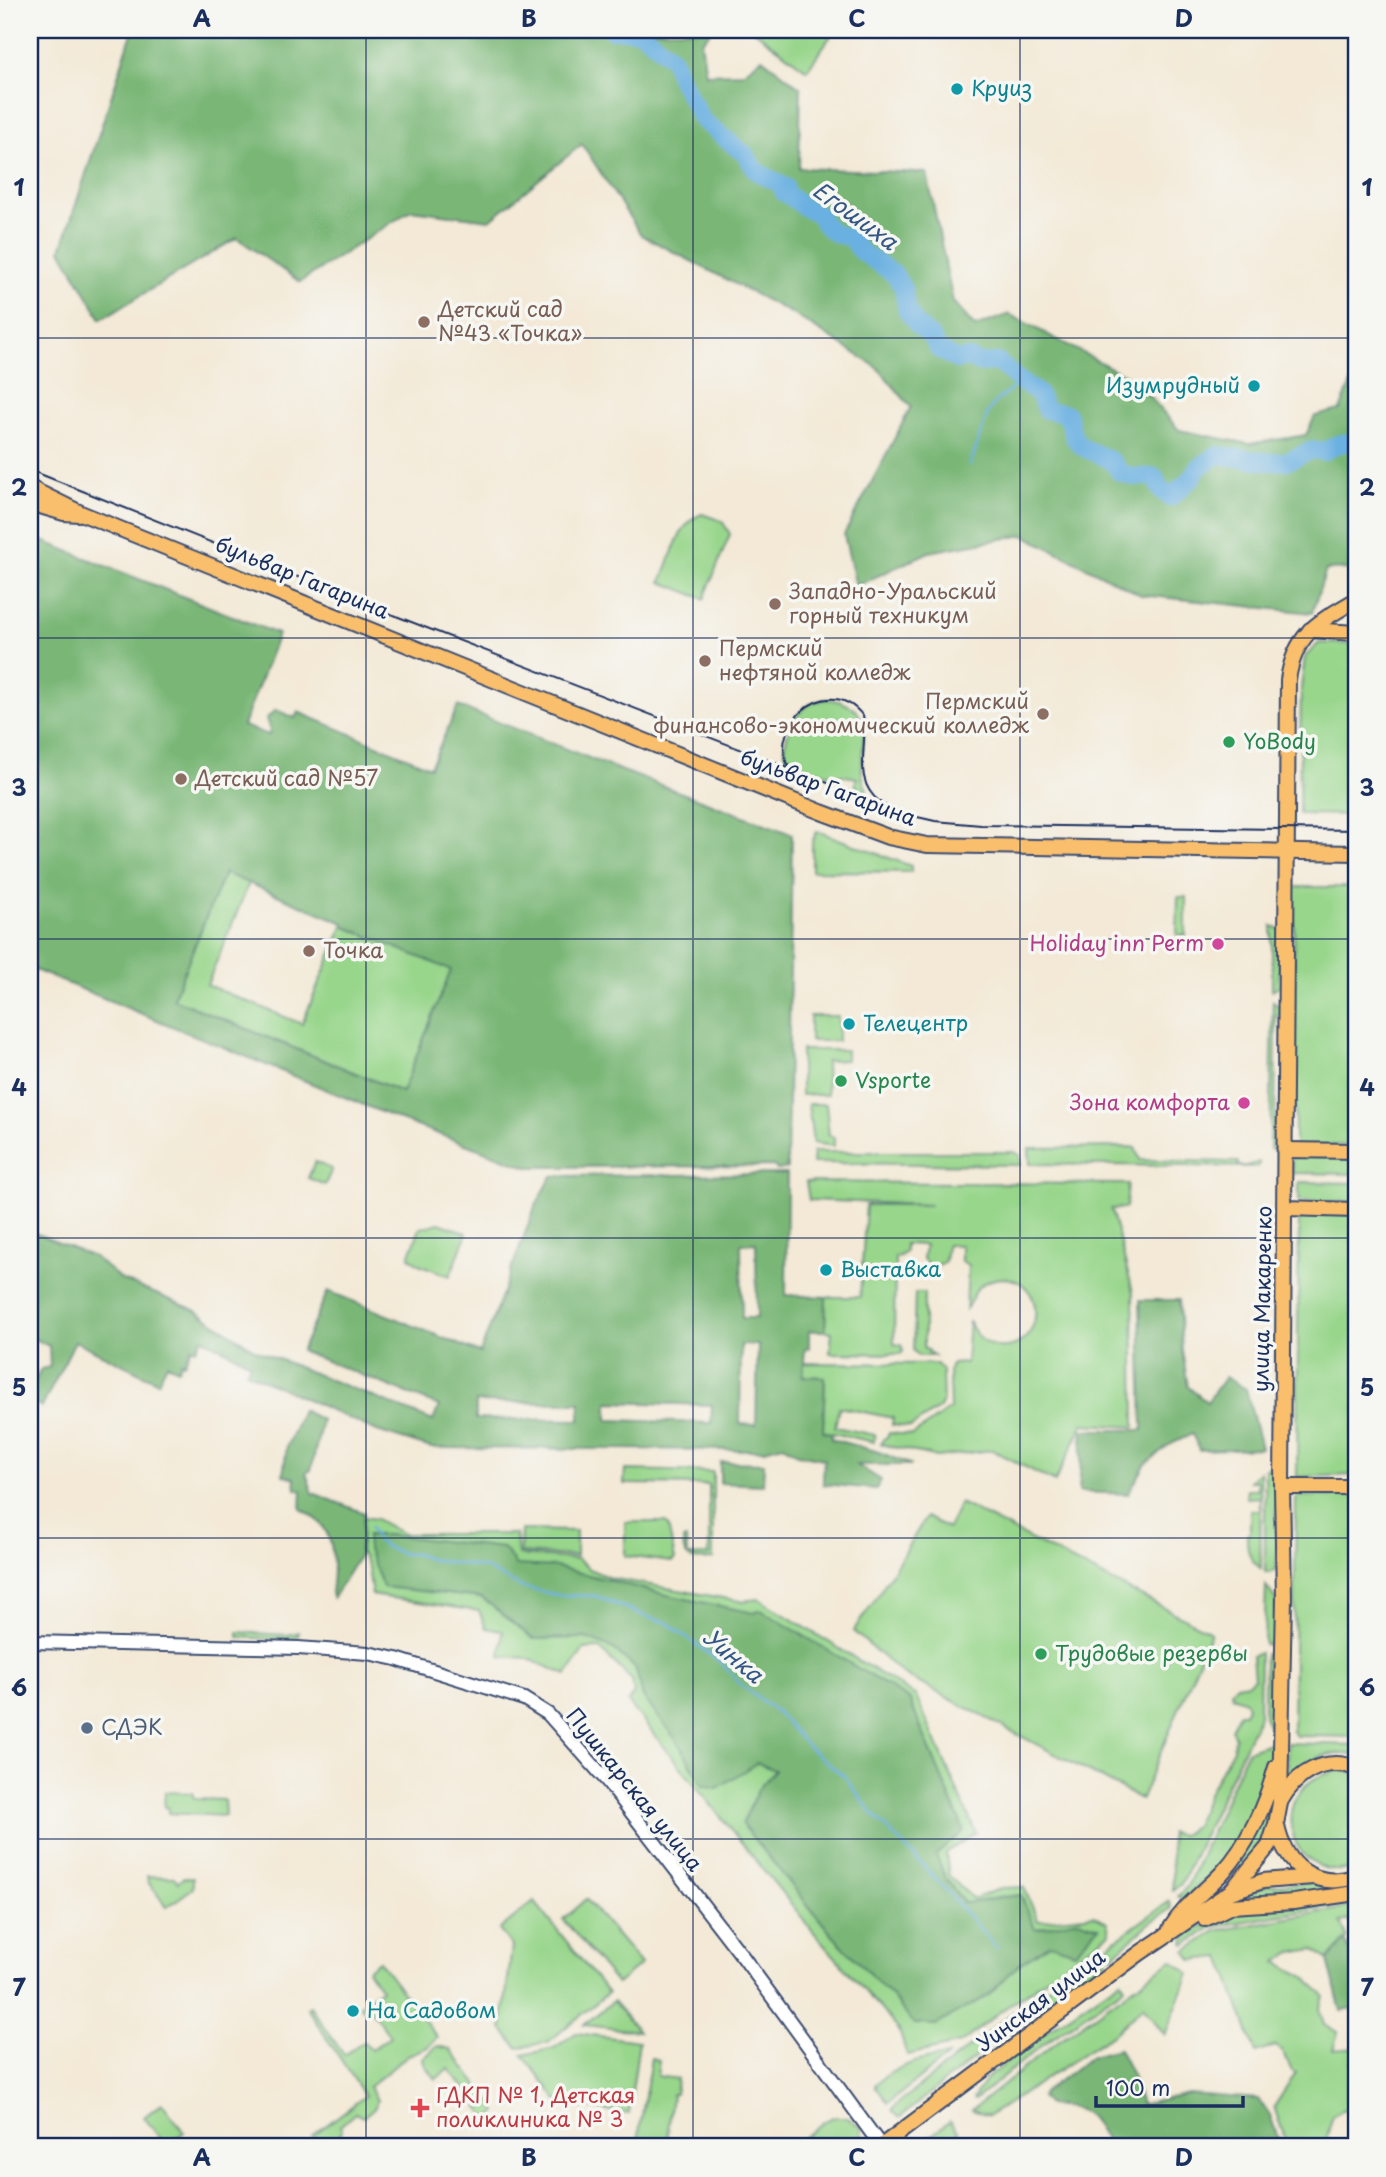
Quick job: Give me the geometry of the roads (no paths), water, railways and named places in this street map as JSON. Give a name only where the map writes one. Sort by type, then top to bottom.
[{"type":"main road","name":"бульвар Гагарина","points":[[30,488],[83,514],[888,837],[936,846],[1356,853]]},
{"type":"main road","name":"бульвар Гагарина","points":[[30,503],[64,513],[83,514]]},
{"type":"main road","points":[[1310,630],[1322,619],[1356,600]]},
{"type":"main road","name":"улица Макаренко","points":[[1280,1748],[1288,680],[1290,665],[1310,630]]},
{"type":"main road","points":[[1310,630],[1356,633]]},
{"type":"main road","points":[[1286,1150],[1356,1151]]},
{"type":"main road","points":[[1286,1208],[1356,1210]]},
{"type":"main road","points":[[1282,1487],[1356,1487]]},
{"type":"main road","points":[[1230,1892],[1269,1846],[1280,1803],[1280,1748]]},
{"type":"main road","points":[[1168,1933],[1180,1912],[1222,1873],[1244,1843],[1275,1770],[1280,1748]]},
{"type":"main road","points":[[1280,1803],[1288,1787],[1300,1775],[1314,1767],[1331,1764],[1347,1765],[1356,1769]]},
{"type":"main road","points":[[1276,1824],[1280,1844],[1291,1861],[1306,1873],[1325,1880],[1345,1880],[1356,1875]]},
{"type":"main road","points":[[1230,1892],[1263,1881],[1316,1877]]},
{"type":"main road","name":"Уинская улица","points":[[881,2147],[1168,1933],[1230,1892]]},
{"type":"main road","points":[[1168,1933],[1189,1928],[1231,1906],[1294,1902],[1356,1893]]},
{"type":"street","name":"Пушкарская улица","points":[[30,1642],[298,1648],[368,1653],[396,1659],[524,1699],[548,1714],[612,1788],[743,1957],[881,2147]]},
{"type":"waterway","name":"Егошиха","points":[[611,30],[639,30],[673,59],[680,79],[702,120],[746,155],[756,171],[785,187],[784,193],[818,214],[831,230],[839,235],[849,236],[860,251],[894,274],[903,288],[907,311],[918,326],[932,338],[938,349],[957,360],[970,358],[979,363],[998,362],[1038,393],[1046,410],[1067,414],[1077,442],[1111,461],[1119,472],[1133,477],[1155,477],[1160,489],[1170,498],[1192,478],[1198,468],[1217,455],[1271,462],[1287,461],[1312,450],[1323,452],[1338,444],[1356,441]]},
{"type":"waterway","points":[[970,465],[988,412],[996,401],[1021,382]]},
{"type":"waterway","name":"Уинка","points":[[370,1527],[377,1541],[404,1554],[485,1568],[521,1587],[557,1595],[596,1596],[666,1622],[721,1663],[742,1686],[778,1713],[808,1747],[845,1777],[872,1813],[938,1881],[997,1948]]},
{"type":"tram line","points":[[30,470],[383,611],[913,816],[981,825],[1356,830]]},
{"type":"tram line","points":[[793,772],[785,757],[785,740],[801,711],[815,702],[831,699],[848,703],[863,716],[863,773],[871,793],[880,802]]},
{"type":"place","name":"Круиз","points":[[957,89]]},
{"type":"place","name":"Детский сад №43 «Точка»","points":[[424,322]]},
{"type":"place","name":"Изумрудный","points":[[1254,386]]},
{"type":"place","name":"Западно-Уральский горный техникум","points":[[775,604]]},
{"type":"place","name":"Пермский нефтяной колледж","points":[[705,661]]},
{"type":"place","name":"Пермский финансово-экономический колледж","points":[[1043,714]]},
{"type":"place","name":"YoBody","points":[[1229,742]]},
{"type":"place","name":"Детский сад №57","points":[[181,779]]},
{"type":"place","name":"Holiday inn Perm","points":[[1218,944]]},
{"type":"place","name":"Точка","points":[[309,951]]},
{"type":"place","name":"Телецентр","points":[[849,1024]]},
{"type":"place","name":"Vsporte","points":[[841,1081]]},
{"type":"place","name":"Зона комфорта","points":[[1244,1103]]},
{"type":"place","name":"Выставка","points":[[826,1270]]},
{"type":"place","name":"Трудовые резервы","points":[[1041,1654]]},
{"type":"place","name":"СДЭК","points":[[87,1728]]},
{"type":"place","name":"На Садовом","points":[[353,2011]]},
{"type":"place","name":"ГДКП № 1, Детская поликлиника № 3","points":[[420,2108]]}]
